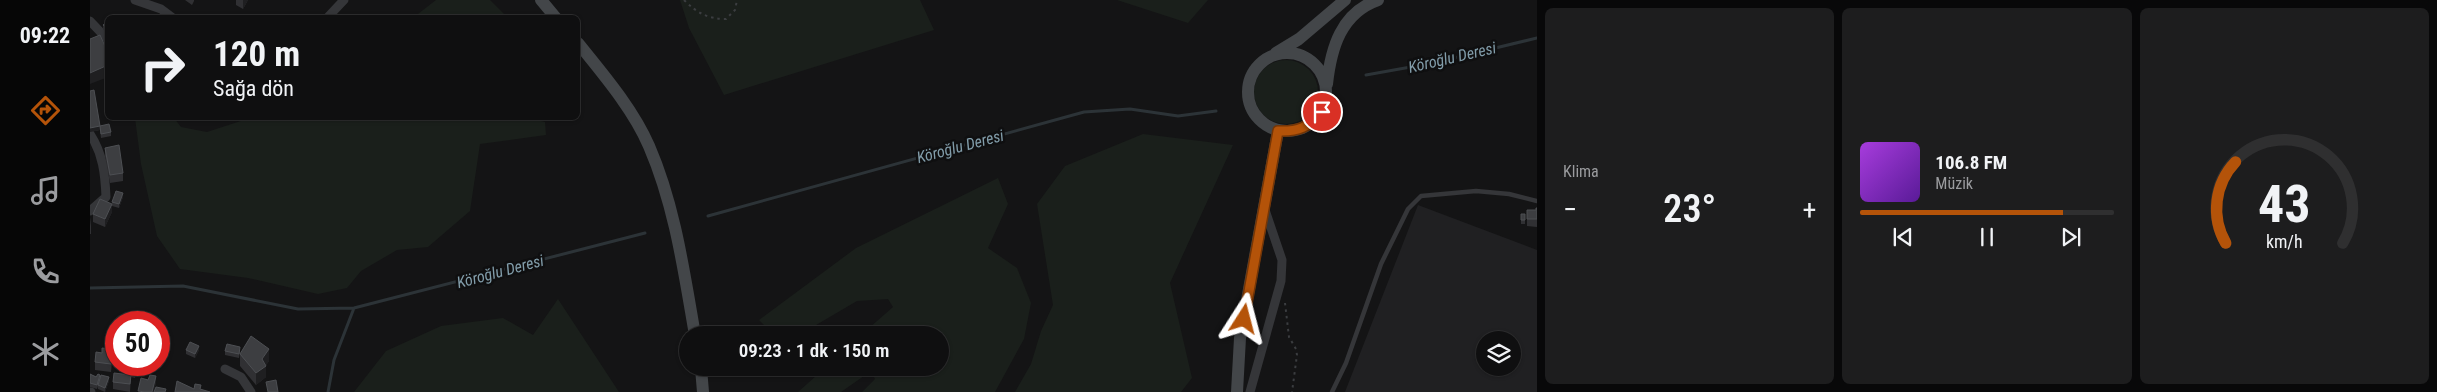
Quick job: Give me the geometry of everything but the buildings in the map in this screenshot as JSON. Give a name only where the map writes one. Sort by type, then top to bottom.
[{"type":"main road","points":[[541,0],[554,15]]},
{"type":"main road","points":[[1345,0],[1299,39],[1265,60],[1256,69],[1250,80],[1248,94],[1250,106],[1266,126],[1278,131],[1291,132],[1314,122],[1324,106],[1334,46],[1343,28],[1352,16],[1369,3],[1378,0]]},
{"type":"main road","points":[[580,46],[626,108],[649,146],[667,198],[681,256],[693,326]]},
{"type":"main road","points":[[1265,60],[1284,54],[1303,56],[1314,64],[1322,74],[1326,87]]},
{"type":"main road","points":[[1237,392],[1240,338],[1278,131]]},
{"type":"main road","points":[[702,376],[703,392]]},
{"type":"street","points":[[135,0],[161,9],[169,15]]},
{"type":"street","points":[[330,15],[344,0]]},
{"type":"street","points":[[90,21],[105,37]]},
{"type":"street","points":[[90,134],[97,146],[105,170],[106,197],[90,211]]},
{"type":"street","points":[[1250,392],[1281,281],[1282,260],[1264,206]]},
{"type":"street","points":[[225,369],[241,377],[251,392]]},
{"type":"lane","points":[[1332,392],[1346,363],[1381,264],[1408,209],[1421,196],[1476,191],[1509,194],[1537,201]]},
{"type":"path","points":[[684,0],[696,12],[714,19],[726,19],[735,10],[737,0]]},
{"type":"path","points":[[1285,300],[1289,337],[1297,356],[1292,392]]},
{"type":"shaded area","points":[[436,0],[490,0],[505,15],[417,15]]},
{"type":"shaded area","points":[[680,0],[920,0],[934,30],[724,95],[689,28]]},
{"type":"shaded area","points":[[1117,0],[1208,0],[1188,23]]},
{"type":"shaded area","points":[[1286,60],[1304,66],[1312,74],[1318,92],[1312,110],[1304,118],[1286,124],[1268,118],[1260,110],[1254,92],[1260,74],[1268,66]]},
{"type":"shaded area","points":[[135,120],[176,120],[181,127],[207,132],[244,120],[538,120],[545,122],[546,135],[480,144],[470,211],[428,247],[397,250],[361,271],[347,288],[318,294],[248,278],[180,269],[157,236],[141,164]]},
{"type":"shaded area","points":[[1143,134],[1233,145],[1170,283],[1192,378],[1181,392],[1015,392],[1031,364],[1041,331],[1053,305],[1037,204],[1065,166]]},
{"type":"shaded area","points":[[998,178],[1008,204],[988,248],[1017,268],[1031,303],[1024,339],[995,392],[862,392],[875,379],[874,376],[949,376],[949,326],[871,326],[893,307],[888,299],[857,301],[814,326],[765,326],[759,320],[856,248]]},
{"type":"shaded area","points":[[1418,205],[1537,250],[1537,392],[1345,392]]},
{"type":"shaded area","points":[[558,299],[619,392],[354,392],[386,351],[441,326],[503,318],[533,335]]},
{"type":"shaded area","points":[[816,376],[864,376],[841,392],[798,392]]},
{"type":"waterway","name":"Köroğlu Deresi","points":[[1366,75],[1433,63],[1537,38]]},
{"type":"waterway","name":"Köroğlu Deresi","points":[[708,216],[1084,112],[1130,109],[1178,116],[1216,111]]},
{"type":"waterway","name":"Köroğlu Deresi","points":[[90,288],[183,286],[298,309],[354,308],[645,233]]},
{"type":"waterway","name":"Köroğlu Deresi","points":[[328,392],[334,360],[354,308]]},
{"type":"route","points":[[1244,319],[1278,131],[1291,132],[1303,128],[1314,122],[1322,112]]}]
